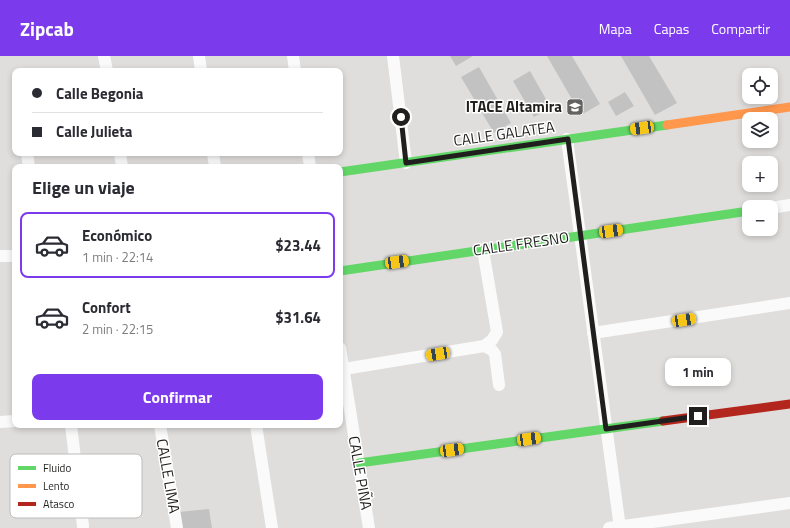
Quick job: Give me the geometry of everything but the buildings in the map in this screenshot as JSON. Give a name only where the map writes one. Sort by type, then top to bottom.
[{"type":"street","points":[[104,56],[106,68]]},
{"type":"street","points":[[199,56],[201,68]]},
{"type":"street","points":[[293,56],[295,68]]},
{"type":"street","points":[[393,56],[406,163]]},
{"type":"street","name":"CALLE GALATEA","points":[[343,172],[790,107]]},
{"type":"street","points":[[568,139],[606,429],[616,528],[790,503]]},
{"type":"street","points":[[778,207],[790,205]]},
{"type":"street","name":"CALLE FRESNO","points":[[343,271],[742,212]]},
{"type":"street","points":[[344,369],[488,343],[497,332],[484,250]]},
{"type":"street","points":[[0,256],[12,256]]},
{"type":"street","points":[[594,334],[790,303]]},
{"type":"street","points":[[488,343],[495,354],[499,385]]},
{"type":"street","name":"CALLE PIÑA","points":[[343,364],[345,417],[359,463],[369,528]]},
{"type":"street","points":[[359,463],[790,404]]},
{"type":"street","points":[[0,422],[12,422]]},
{"type":"street","points":[[71,428],[74,454]]},
{"type":"street","name":"CALLE LIMA","points":[[160,428],[177,528]]},
{"type":"street","points":[[256,428],[272,528]]},
{"type":"street","points":[[82,518],[83,526]]},
{"type":"traffic: fast","points":[[343,172],[667,125]]},
{"type":"traffic: fast","points":[[343,271],[742,212]]},
{"type":"traffic: fast","points":[[359,463],[663,421]]},
{"type":"traffic: slow","points":[[667,125],[790,107]]},
{"type":"traffic: jam","points":[[663,421],[790,404]]},
{"type":"place","name":"ITACE Altamira","points":[[575,107]]},
{"type":"route","points":[[401,117],[406,163],[568,139],[606,429],[698,416]]}]
